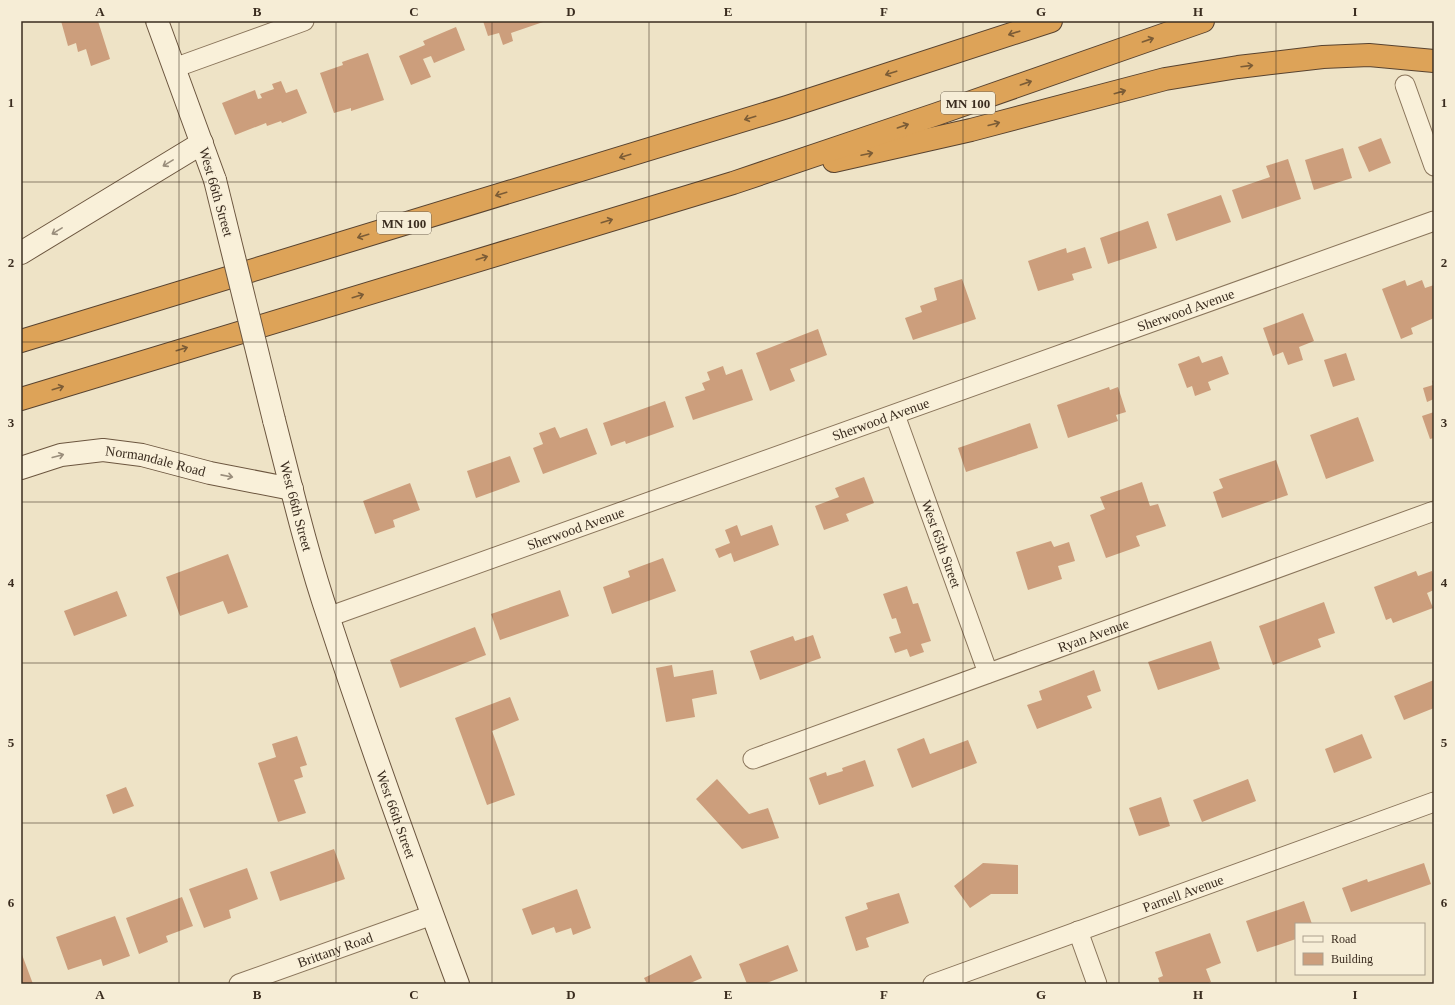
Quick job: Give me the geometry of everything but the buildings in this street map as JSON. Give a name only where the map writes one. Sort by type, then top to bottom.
[{"type":"highway","name":"MN 100","points":[[21,341],[787,107],[1051,21]]},
{"type":"highway","name":"MN 100","points":[[21,399],[306,311],[733,183],[944,112],[1203,21]]},
{"type":"highway","points":[[733,183],[902,147],[1108,95],[1165,79],[1238,67],[1323,57],[1369,55],[1434,61]]},
{"type":"street","name":"West 66th Street","points":[[157,21],[215,180],[274,420],[328,617],[432,915],[458,984]]},
{"type":"street","points":[[174,68],[304,21]]},
{"type":"street","points":[[1405,86],[1434,166]]},
{"type":"street","points":[[21,253],[202,143]]},
{"type":"street","name":"Sherwood Avenue","points":[[328,617],[1434,221]]},
{"type":"street","name":"West 65th Street","points":[[895,415],[988,672]]},
{"type":"street","name":"Normandale Road","points":[[21,468],[61,455],[103,450],[142,455],[210,473],[292,489]]},
{"type":"street","name":"Ryan Avenue","points":[[753,759],[988,672],[1434,511]]},
{"type":"street","name":"Parnell Avenue","points":[[933,984],[1434,802]]},
{"type":"street","name":"Brittany Road","points":[[239,984],[432,915]]},
{"type":"street","points":[[1078,931],[1097,984]]}]
